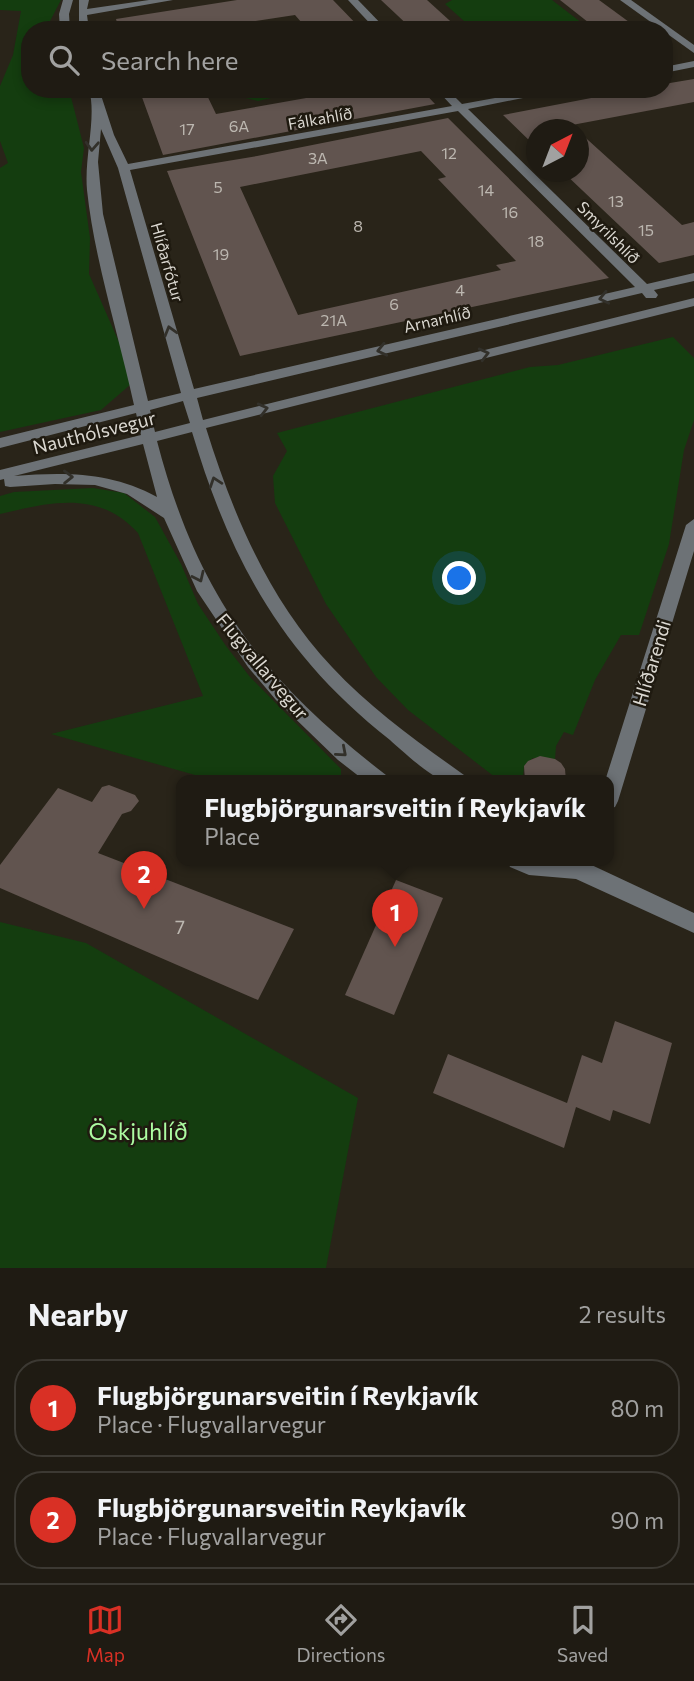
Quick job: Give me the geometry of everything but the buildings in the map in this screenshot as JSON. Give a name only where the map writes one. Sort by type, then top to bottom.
[{"type":"street","points":[[64,21],[68,0]]},
{"type":"street","points":[[83,21],[84,0]]},
{"type":"street","points":[[82,13],[168,0]]},
{"type":"street","points":[[353,0],[373,21]]},
{"type":"street","points":[[625,0],[654,21]]},
{"type":"street","points":[[352,16],[366,14]]},
{"type":"street","points":[[673,35],[694,50]]},
{"type":"street","points":[[673,68],[694,64]]},
{"type":"street","name":"Hlíðarfótur","points":[[96,98],[124,168],[197,426]]},
{"type":"street","name":"Smyrilshlíð","points":[[450,98],[665,309]]},
{"type":"street","name":"Fálkahlíð","points":[[124,168],[517,98]]},
{"type":"street","name":"Hlíðarfótur","points":[[99,109],[92,139],[92,184],[102,239],[143,407]]},
{"type":"street","name":"Arnarhlíð","points":[[188,397],[252,379],[694,277]]},
{"type":"street","points":[[450,775],[351,696],[312,657],[275,607],[247,558],[226,512],[197,426],[694,302]]},
{"type":"street","name":"Nauthólsvegur","points":[[0,443],[188,397]]},
{"type":"street","name":"Flugvallarvegur","points":[[143,407],[171,515],[212,605],[269,679],[310,723],[372,775]]},
{"type":"street","name":"Nauthólsvegur","points":[[0,475],[197,426]]},
{"type":"street","points":[[0,483],[59,477],[95,478],[140,493],[171,515]]},
{"type":"street","name":"Hlíðarendi","points":[[614,783],[694,525]]},
{"type":"street","points":[[580,866],[694,923]]},
{"type":"green space","points":[[0,0],[61,0],[50,21],[21,21],[21,98],[71,98],[84,148],[81,172],[90,238],[89,274],[122,349],[131,384],[101,410],[0,432],[0,168],[8,163],[0,141],[0,86],[13,55],[21,11],[0,10]]},
{"type":"green space","points":[[452,0],[552,0],[579,21],[464,21],[445,4]]},
{"type":"green space","points":[[245,98],[271,98],[258,101]]},
{"type":"green space","points":[[673,337],[694,358],[694,420],[684,450],[669,544],[639,635],[621,635],[595,680],[573,735],[564,732],[556,746],[555,759],[533,758],[524,766],[523,775],[492,775],[408,710],[376,677],[326,604],[275,503],[273,476],[287,451],[277,433],[530,367],[558,365]]},
{"type":"green space","points":[[93,488],[124,493],[155,517],[181,564],[198,604],[226,646],[250,677],[341,769],[341,775],[195,775],[51,734],[203,696],[138,533],[123,519],[91,505],[56,503],[0,514],[0,496],[14,492]]},
{"type":"green space","name":"Öskjuhlíð","points":[[0,922],[86,943],[358,1098],[326,1268],[0,1268]]},
{"type":"place","name":"Flugbjörgunarsveitin Reykjavík","points":[[144,909]]},
{"type":"place","name":"Flugbjörgunarsveitin í Reykjavík","points":[[395,947]]}]
